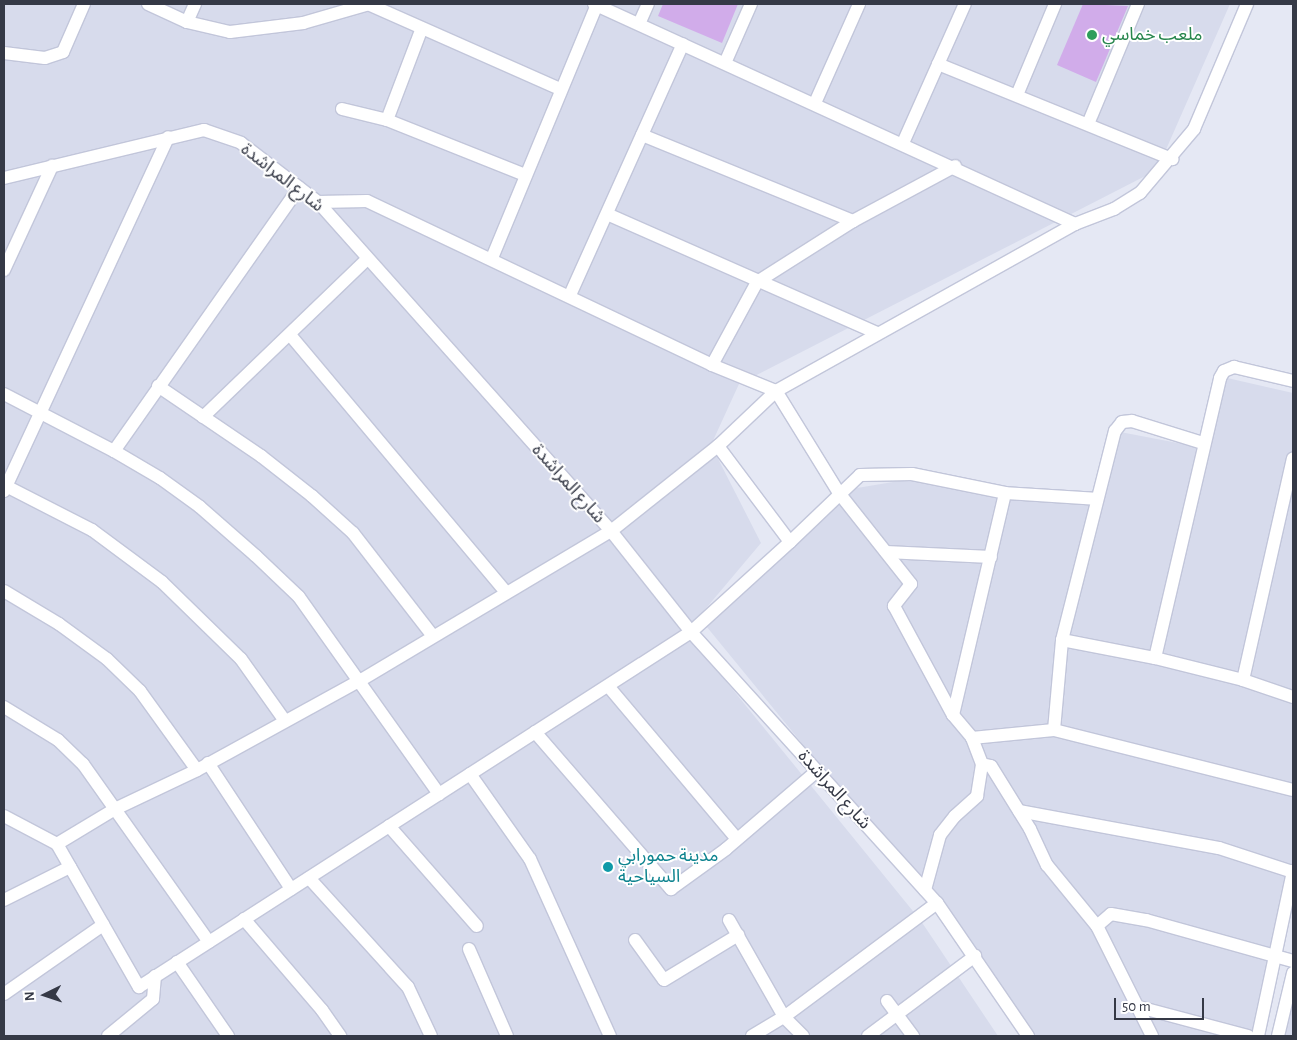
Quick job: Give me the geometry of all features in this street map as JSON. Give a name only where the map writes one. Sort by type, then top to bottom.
[{"type":"street","points":[[4,53],[45,58],[62,52],[84,4]]},
{"type":"street","points":[[148,4],[187,22],[230,32],[303,23],[369,4],[560,89]]},
{"type":"street","points":[[187,22],[195,4]]},
{"type":"street","points":[[492,258],[595,4],[955,166],[1075,224]]},
{"type":"street","points":[[639,24],[648,4]]},
{"type":"street","points":[[725,63],[751,4]]},
{"type":"street","points":[[815,103],[859,4]]},
{"type":"street","points":[[903,143],[965,4]]},
{"type":"street","points":[[1017,95],[1055,4]]},
{"type":"street","points":[[1088,124],[1138,4]]},
{"type":"street","points":[[56,844],[115,809],[202,766],[361,680],[611,531],[718,446],[776,391],[1075,224],[1114,208],[1140,193],[1172,159],[1194,129],[1247,4]]},
{"type":"street","points":[[387,120],[422,28]]},
{"type":"street","points":[[570,295],[683,44]]},
{"type":"street","points":[[938,64],[1172,159]]},
{"type":"street","points":[[342,110],[387,120],[525,175]]},
{"type":"street","name":"شارع المراشدة","points":[[4,178],[168,137],[204,130],[241,143],[318,202],[366,260],[611,531],[692,632],[937,903],[1028,1036]]},
{"type":"street","points":[[642,135],[853,220]]},
{"type":"street","points":[[168,137],[4,487],[92,530],[162,582],[240,659],[286,721]]},
{"type":"street","points":[[4,270],[52,166]]},
{"type":"street","points":[[712,365],[757,282],[853,220],[955,166]]},
{"type":"street","points":[[114,450],[299,188]]},
{"type":"street","points":[[318,202],[367,201],[570,295],[712,365],[776,391],[839,493],[911,584],[894,606],[953,715],[972,738],[982,764],[977,796],[955,816],[940,835],[925,890]]},
{"type":"street","points":[[607,214],[757,282],[877,333]]},
{"type":"street","points":[[203,417],[291,336],[366,260]]},
{"type":"street","points":[[291,336],[506,592]]},
{"type":"street","points":[[1154,658],[1203,443],[1224,371],[1234,367],[1293,381]]},
{"type":"street","points":[[158,386],[298,485],[353,533],[433,636]]},
{"type":"street","points":[[4,394],[41,411],[114,450],[200,506],[256,556],[299,597],[361,680],[439,794]]},
{"type":"street","points":[[1054,730],[1062,640],[1115,431],[1122,422],[1132,421],[1203,443]]},
{"type":"street","points":[[718,446],[790,542]]},
{"type":"street","points":[[1243,680],[1293,459]]},
{"type":"street","points":[[4,816],[56,844],[138,987],[692,632],[790,542],[860,474],[912,474],[1005,493],[1097,499]]},
{"type":"street","points":[[953,715],[1005,493]]},
{"type":"street","points":[[886,552],[991,557]]},
{"type":"street","points":[[4,591],[59,624],[107,659],[140,691],[202,766],[291,889]]},
{"type":"street","points":[[1062,640],[1154,658],[1243,680],[1293,697]]},
{"type":"street","points":[[608,686],[737,839]]},
{"type":"street","points":[[4,707],[58,740],[83,764],[209,942]]},
{"type":"street","points":[[972,738],[1054,730],[1293,790]]},
{"type":"street","points":[[535,732],[671,889],[737,839],[817,771]]},
{"type":"street","points":[[982,764],[992,766],[1020,811],[1047,865],[1097,926],[1135,1006],[1152,1036]]},
{"type":"street","points":[[470,774],[530,859],[610,1036]]},
{"type":"street","points":[[1020,811],[1219,848],[1293,871],[1258,1036]]},
{"type":"street","points":[[389,826],[477,926]]},
{"type":"street","points":[[4,900],[70,867]]},
{"type":"street","points":[[309,878],[403,981],[431,1036]]},
{"type":"street","points":[[752,1036],[784,1017],[937,903]]},
{"type":"street","points":[[1097,926],[1111,914],[1146,920],[1293,961]]},
{"type":"street","points":[[244,919],[322,1010],[340,1036]]},
{"type":"street","points":[[729,920],[784,1017],[802,1036]]},
{"type":"street","points":[[4,994],[103,925]]},
{"type":"street","points":[[635,940],[664,980],[738,935]]},
{"type":"street","points":[[469,949],[507,1036]]},
{"type":"street","points":[[868,1036],[975,956]]},
{"type":"street","points":[[177,962],[228,1036]]},
{"type":"street","points":[[1278,1036],[1293,973]]},
{"type":"street","points":[[108,1036],[153,999],[155,976]]},
{"type":"street","points":[[887,1001],[912,1036]]},
{"type":"street","points":[[1135,1006],[1248,1036]]},
{"type":"shaded area","points":[[4,4],[1230,4],[1157,170],[739,384],[711,445],[761,543],[686,632],[921,921],[998,1036],[4,1036]]},
{"type":"shaded area","points":[[663,4],[738,4],[722,43],[658,16]]},
{"type":"shaded area","name":"ملعب خماسي","points":[[1083,4],[1128,6],[1096,82],[1057,65]]},
{"type":"shaded area","points":[[1223,377],[1293,393],[1293,859],[1255,1036],[1024,1036],[948,922],[702,621],[857,488],[905,480],[1094,506],[1115,431],[1204,448]]},
{"type":"shaded area","points":[[1293,993],[1293,1036],[1284,1036]]},
{"type":"place","name":"ملعب خماسي","points":[[1092,35]]},
{"type":"place","name":"مدينة حمورابي السياحية","points":[[608,867]]}]
